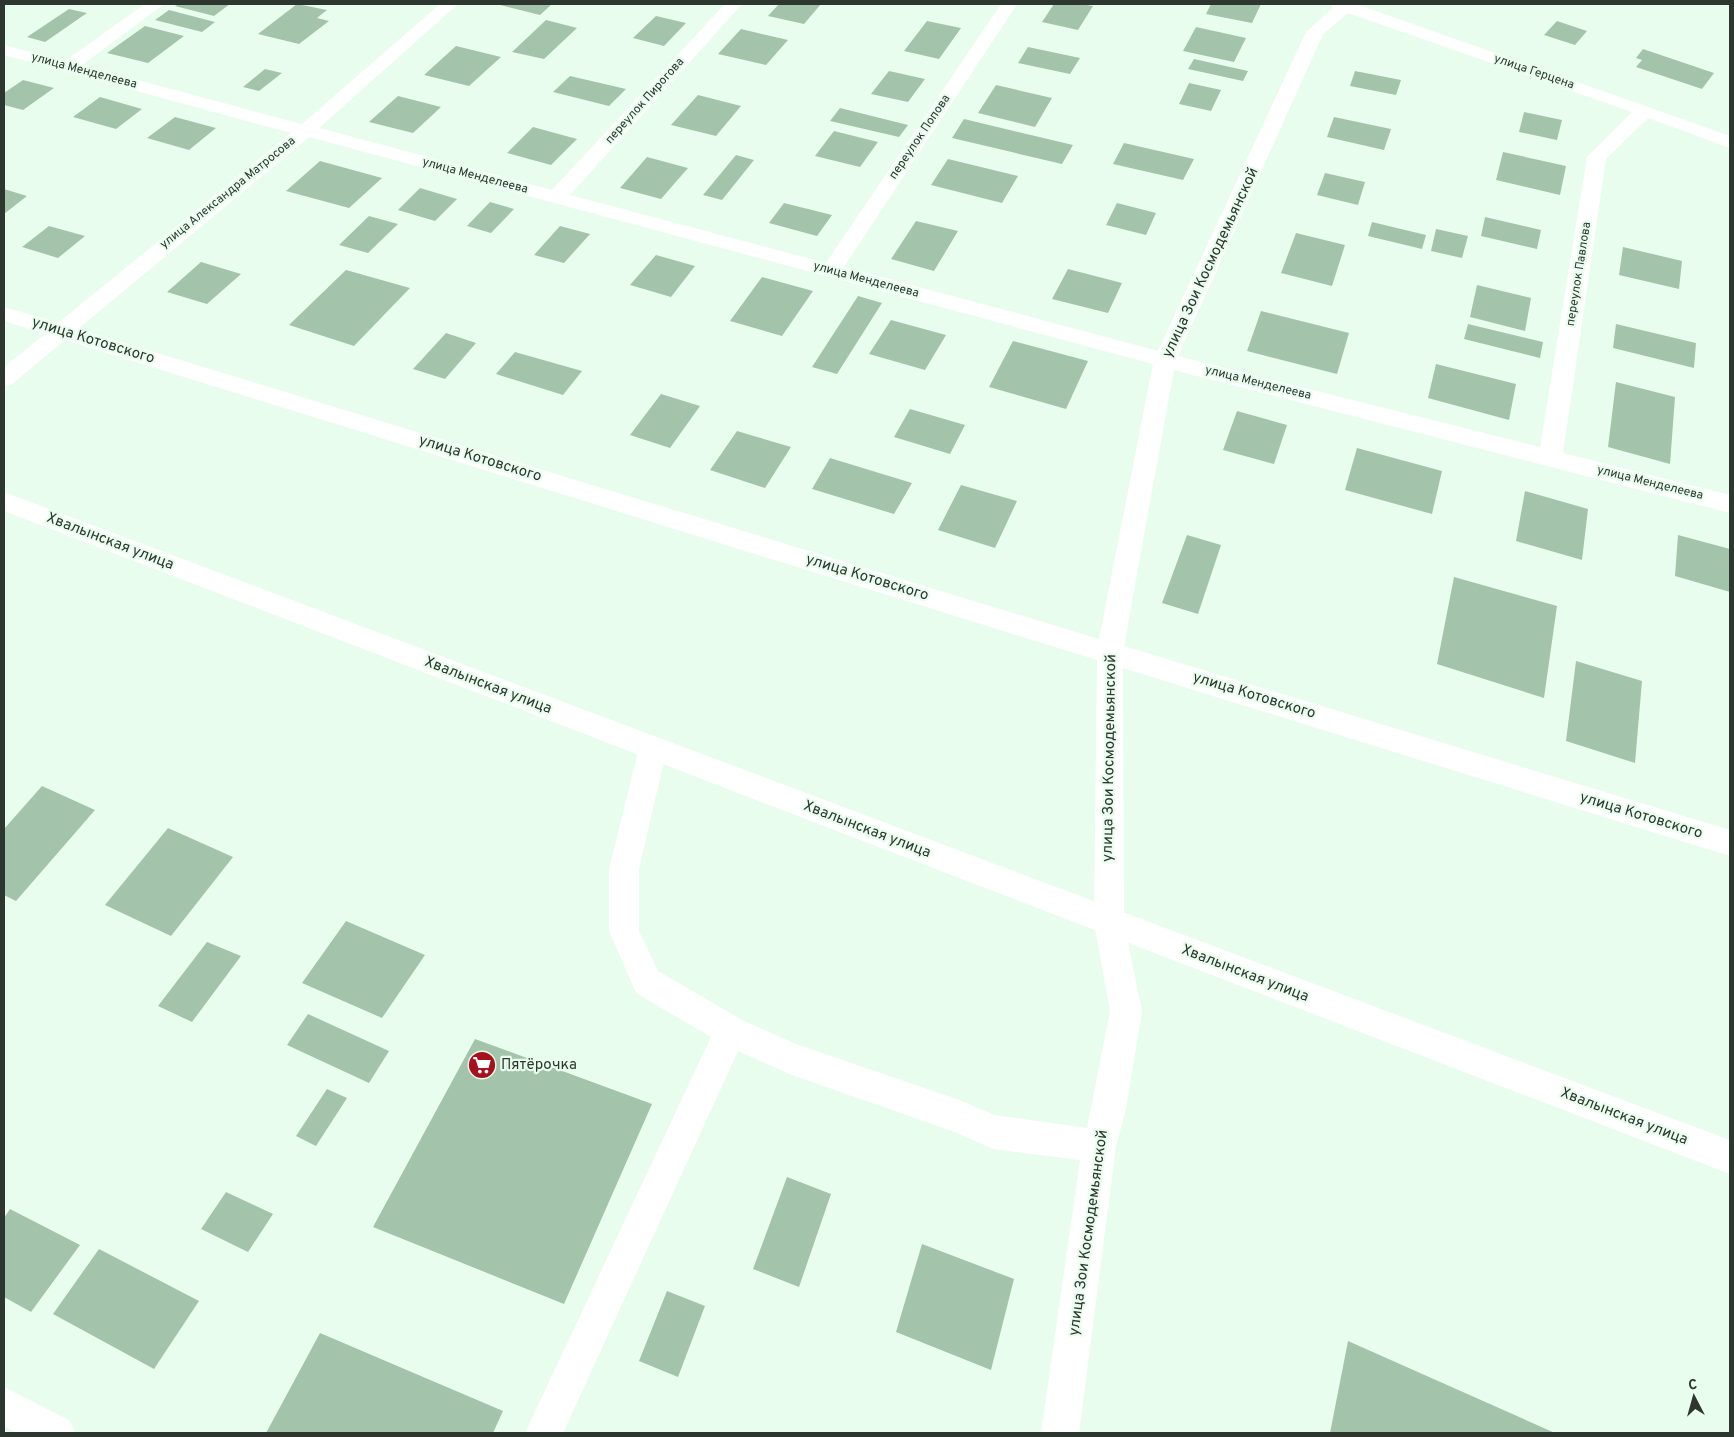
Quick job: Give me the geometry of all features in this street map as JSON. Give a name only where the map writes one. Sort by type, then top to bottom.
[{"type":"street","points":[[68,67],[156,4]]},
{"type":"street","name":"улица Александра Матросова","points":[[4,379],[60,330],[305,131],[450,4]]},
{"type":"street","name":"переулок Пирогова","points":[[556,198],[734,4]]},
{"type":"street","name":"переулок Попова","points":[[831,271],[1009,4]]},
{"type":"street","name":"улица Герцена","points":[[1343,5],[1645,110],[1730,142]]},
{"type":"street","name":"улица Зои Космодемьянской","points":[[1060,1433],[1099,1146],[1109,1109],[1126,1011],[1109,923],[1110,652],[1165,360],[1315,32],[1343,5]]},
{"type":"street","name":"улица Менделеева","points":[[4,50],[1165,360],[1730,504]]},
{"type":"street","name":"переулок Павлова","points":[[1550,458],[1596,157],[1645,110]]},
{"type":"street","name":"улица Котовского","points":[[4,314],[1730,843]]},
{"type":"street","name":"Хвалынская улица","points":[[4,501],[1109,923],[1730,1157]]},
{"type":"street","points":[[653,748],[624,870],[624,931],[646,982],[731,1031],[792,1059],[959,1117],[993,1132],[1099,1146]]},
{"type":"street","points":[[544,1433],[731,1031]]},
{"type":"street","points":[[4,1406],[56,1433]]},
{"type":"building","points":[[179,4],[230,4],[214,16],[175,6]]},
{"type":"building","points":[[297,4],[327,10],[317,18],[329,21],[299,44],[258,34]]},
{"type":"building","points":[[552,4],[540,15],[500,5]]},
{"type":"building","points":[[779,4],[821,4],[804,24],[768,16]]},
{"type":"building","points":[[1054,4],[1093,6],[1078,30],[1042,22]]},
{"type":"building","points":[[1211,4],[1261,4],[1252,23],[1206,14]]},
{"type":"building","points":[[69,9],[87,13],[45,42],[27,37]]},
{"type":"building","points":[[169,10],[215,22],[202,32],[155,20]]},
{"type":"building","points":[[656,16],[686,23],[664,46],[633,38]]},
{"type":"building","points":[[546,20],[577,28],[544,59],[512,52]]},
{"type":"building","points":[[927,21],[961,28],[939,59],[904,51]]},
{"type":"building","points":[[1557,21],[1587,31],[1575,45],[1544,35]]},
{"type":"building","points":[[145,26],[184,36],[148,63],[107,53]]},
{"type":"building","points":[[1196,27],[1246,38],[1234,62],[1183,51]]},
{"type":"building","points":[[741,29],[788,40],[766,65],[718,54]]},
{"type":"building","points":[[456,46],[501,57],[469,86],[424,75]]},
{"type":"building","points":[[1028,47],[1080,58],[1070,74],[1018,63]]},
{"type":"building","points":[[1643,49],[1714,73],[1702,89],[1636,67],[1642,60],[1636,58]]},
{"type":"building","points":[[1194,59],[1248,71],[1243,81],[1188,69]]},
{"type":"building","points":[[265,69],[282,73],[259,91],[243,87]]},
{"type":"building","points":[[889,71],[925,79],[908,102],[871,94]]},
{"type":"building","points":[[1355,71],[1401,80],[1396,95],[1350,86]]},
{"type":"building","points":[[570,76],[626,89],[609,106],[553,92]]},
{"type":"building","points":[[23,80],[54,88],[23,110],[4,105],[4,93]]},
{"type":"building","points":[[1189,83],[1221,90],[1211,111],[1179,104]]},
{"type":"building","points":[[996,85],[1052,98],[1035,127],[978,113]]},
{"type":"building","points":[[698,95],[741,106],[716,136],[671,125]]},
{"type":"building","points":[[398,96],[441,107],[413,133],[369,122]]},
{"type":"building","points":[[100,97],[142,109],[116,129],[73,117]]},
{"type":"building","points":[[840,108],[908,125],[899,137],[830,121]]},
{"type":"building","points":[[1524,112],[1562,120],[1557,140],[1519,132]]},
{"type":"building","points":[[175,117],[216,128],[189,150],[147,138]]},
{"type":"building","points":[[1334,117],[1391,129],[1384,150],[1327,137]]},
{"type":"building","points":[[964,119],[1073,145],[1062,164],[952,138]]},
{"type":"building","points":[[533,127],[577,139],[551,165],[507,153]]},
{"type":"building","points":[[834,131],[878,142],[860,167],[815,156]]},
{"type":"building","points":[[1124,143],[1194,159],[1183,180],[1113,164]]},
{"type":"building","points":[[1503,152],[1566,166],[1560,195],[1496,180]]},
{"type":"building","points":[[736,155],[754,160],[722,200],[703,195]]},
{"type":"building","points":[[647,157],[688,168],[661,199],[620,188]]},
{"type":"building","points":[[948,159],[1018,176],[1002,203],[931,185]]},
{"type":"building","points":[[320,161],[382,178],[349,208],[286,191]]},
{"type":"building","points":[[1325,173],[1365,182],[1358,205],[1317,195]]},
{"type":"building","points":[[420,188],[457,199],[435,221],[398,210]]},
{"type":"building","points":[[4,189],[27,196],[4,214]]},
{"type":"building","points":[[490,202],[514,209],[491,233],[467,226]]},
{"type":"building","points":[[784,203],[832,215],[817,236],[769,223]]},
{"type":"building","points":[[1117,203],[1156,213],[1146,235],[1106,225]]},
{"type":"building","points":[[369,216],[398,224],[368,253],[339,245]]},
{"type":"building","points":[[1485,217],[1541,230],[1537,249],[1481,236]]},
{"type":"building","points":[[916,221],[958,231],[934,271],[891,259]]},
{"type":"building","points":[[1372,222],[1426,235],[1422,249],[1368,236]]},
{"type":"building","points":[[49,226],[85,236],[58,258],[22,247]]},
{"type":"building","points":[[560,226],[590,234],[564,263],[534,255]]},
{"type":"building","points":[[1436,229],[1468,236],[1462,258],[1431,251]]},
{"type":"building","points":[[1296,233],[1345,245],[1332,286],[1281,273]]},
{"type":"building","points":[[1623,247],[1682,261],[1679,289],[1619,275]]},
{"type":"building","points":[[656,255],[695,266],[671,297],[630,285]]},
{"type":"building","points":[[201,262],[241,274],[207,304],[167,292]]},
{"type":"building","points":[[1068,269],[1122,283],[1108,313],[1052,299]]},
{"type":"building","points":[[346,270],[410,288],[354,346],[289,325]]},
{"type":"building","points":[[762,277],[813,291],[782,336],[730,321]]},
{"type":"building","points":[[1477,285],[1531,298],[1525,331],[1470,317]]},
{"type":"building","points":[[858,296],[882,303],[837,374],[812,367]]},
{"type":"building","points":[[1261,311],[1349,333],[1337,374],[1247,351]]},
{"type":"building","points":[[891,320],[946,335],[925,370],[869,354]]},
{"type":"building","points":[[1468,324],[1543,342],[1540,358],[1464,339]]},
{"type":"building","points":[[1616,324],[1696,343],[1694,368],[1613,348]]},
{"type":"building","points":[[446,333],[476,343],[445,379],[413,369]]},
{"type":"building","points":[[1013,341],[1088,361],[1066,409],[989,387]]},
{"type":"building","points":[[515,352],[582,371],[563,395],[496,374]]},
{"type":"building","points":[[1436,364],[1516,384],[1509,420],[1428,398]]},
{"type":"building","points":[[1616,382],[1675,397],[1670,464],[1608,447]]},
{"type":"building","points":[[661,394],[700,406],[670,448],[630,435]]},
{"type":"building","points":[[910,409],[965,425],[950,454],[894,437]]},
{"type":"building","points":[[1237,411],[1287,425],[1274,464],[1223,450]]},
{"type":"building","points":[[737,431],[791,447],[765,488],[710,470]]},
{"type":"building","points":[[1357,448],[1442,471],[1432,514],[1345,490]]},
{"type":"building","points":[[830,458],[912,483],[894,514],[812,489]]},
{"type":"building","points":[[961,485],[1017,501],[995,548],[938,530]]},
{"type":"building","points":[[1525,491],[1588,509],[1582,560],[1516,541]]},
{"type":"building","points":[[1187,535],[1221,545],[1198,614],[1162,603]]},
{"type":"building","points":[[1678,535],[1730,549],[1730,592],[1675,576]]},
{"type":"building","points":[[1454,577],[1557,606],[1544,698],[1437,664]]},
{"type":"building","points":[[1576,661],[1642,681],[1635,763],[1566,741]]},
{"type":"building","points":[[42,786],[95,810],[16,901],[4,895],[4,829]]},
{"type":"building","points":[[168,828],[233,857],[171,936],[105,905]]},
{"type":"building","points":[[346,921],[425,955],[382,1018],[302,983]]},
{"type":"building","points":[[207,942],[241,956],[192,1022],[158,1006]]},
{"type":"building","points":[[308,1014],[389,1051],[369,1083],[287,1045]]},
{"type":"building","points":[[475,1039],[652,1104],[564,1304],[373,1227]]},
{"type":"building","points":[[327,1089],[347,1098],[316,1146],[296,1136]]},
{"type":"building","points":[[787,1177],[831,1194],[799,1287],[753,1269]]},
{"type":"building","points":[[226,1192],[273,1214],[248,1252],[201,1229]]},
{"type":"building","points":[[10,1209],[80,1245],[31,1312],[4,1297],[4,1218]]},
{"type":"building","points":[[922,1244],[1014,1279],[991,1370],[896,1332]]},
{"type":"building","points":[[99,1249],[199,1301],[154,1369],[53,1314]]},
{"type":"building","points":[[667,1291],[705,1306],[678,1377],[639,1361]]},
{"type":"building","points":[[320,1333],[503,1411],[493,1433],[266,1433]]},
{"type":"building","points":[[1348,1341],[1555,1433],[1330,1433]]},
{"type":"place","name":"Пятёрочка","points":[[482,1065]]}]
